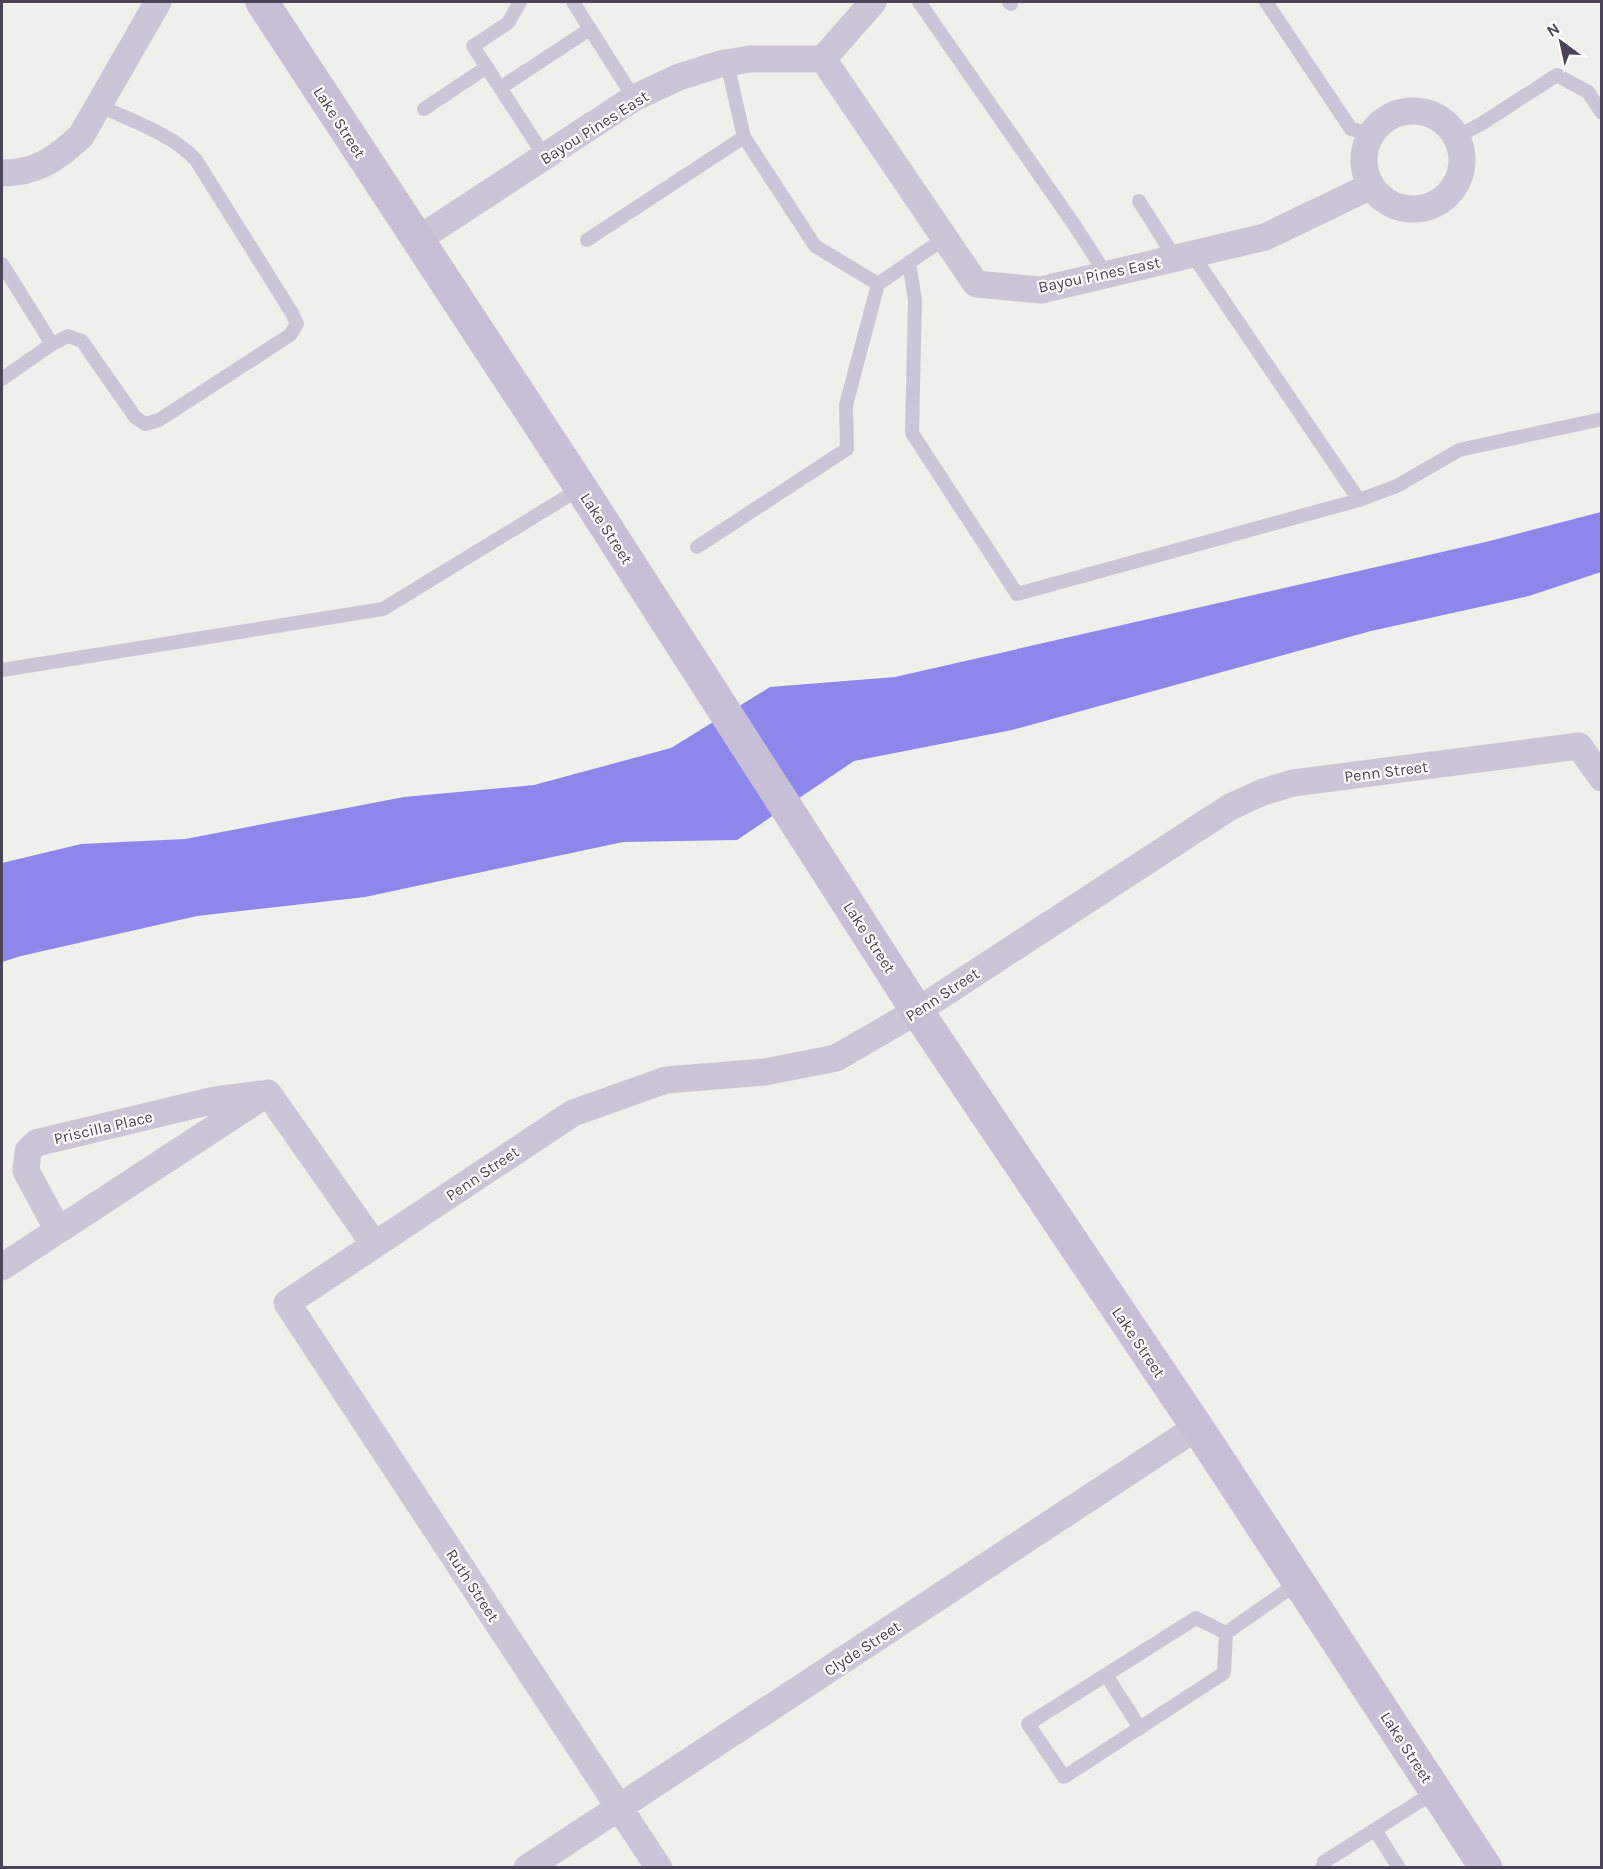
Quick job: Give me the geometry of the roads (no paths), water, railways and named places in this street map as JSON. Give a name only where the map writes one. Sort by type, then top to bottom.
[{"type":"street","points":[[2,173],[17,173],[42,166],[81,136],[158,2]]},
{"type":"street","name":"Lake Street","points":[[262,2],[581,488],[917,1011],[1197,1427],[1486,1868]]},
{"type":"street","points":[[823,59],[873,2]]},
{"type":"street","name":"Bayou Pines East","points":[[417,240],[634,98],[679,77],[750,59],[823,59],[976,284],[1041,290],[1265,237],[1371,186]]},
{"type":"street","points":[[1414,111],[1431,114],[1446,123],[1456,137],[1462,153],[1461,170],[1456,185],[1446,197],[1433,205],[1418,210],[1387,203],[1367,180],[1363,165],[1365,149],[1371,134],[1383,121],[1398,113],[1414,111]]},
{"type":"street","name":"Penn Street","points":[[287,1303],[573,1113],[666,1080],[765,1072],[836,1058],[917,1011],[1230,807],[1263,792],[1293,783],[1579,746],[1602,778]]},
{"type":"street","points":[[2,1267],[268,1093],[375,1244]]},
{"type":"street","name":"Priscilla Place","points":[[58,1230],[26,1170],[28,1151],[36,1143],[215,1100],[268,1093]]},
{"type":"street","name":"Ruth Street","points":[[287,1303],[658,1868]]},
{"type":"street","name":"Clyde Street","points":[[527,1868],[1197,1427]]},
{"type":"lane","points":[[520,2],[508,23],[473,46],[545,157]]},
{"type":"lane","points":[[573,2],[634,98]]},
{"type":"lane","points":[[919,2],[1106,274]]},
{"type":"lane","points":[[1266,2],[1351,129],[1371,134]]},
{"type":"lane","points":[[500,88],[590,29]]},
{"type":"lane","points":[[727,63],[744,137],[815,246],[878,284]]},
{"type":"lane","points":[[424,109],[488,67]]},
{"type":"lane","points":[[1456,137],[1481,124],[1557,75],[1588,92],[1602,113]]},
{"type":"lane","points":[[2,379],[52,344],[68,336],[82,341],[135,417],[145,424],[159,420],[290,335],[297,324],[196,160],[184,148],[170,140],[98,105]]},
{"type":"lane","points":[[587,240],[744,137]]},
{"type":"lane","points":[[1138,201],[1183,256],[1359,500]]},
{"type":"lane","points":[[697,547],[847,449],[846,405],[878,284],[945,238]]},
{"type":"lane","points":[[909,262],[915,300],[912,433],[1017,594],[1359,500],[1397,486],[1459,450],[1602,419]]},
{"type":"lane","points":[[2,264],[52,344]]},
{"type":"lane","points":[[2,670],[383,609],[581,488]]},
{"type":"lane","points":[[1226,1633],[1299,1582]]},
{"type":"lane","points":[[1196,1618],[1226,1633],[1224,1673],[1064,1777],[1028,1724],[1196,1618]]},
{"type":"lane","points":[[1106,1675],[1140,1728]]},
{"type":"lane","points":[[1322,1868],[1324,1862],[1436,1791]]},
{"type":"lane","points":[[1375,1830],[1399,1868]]}]
